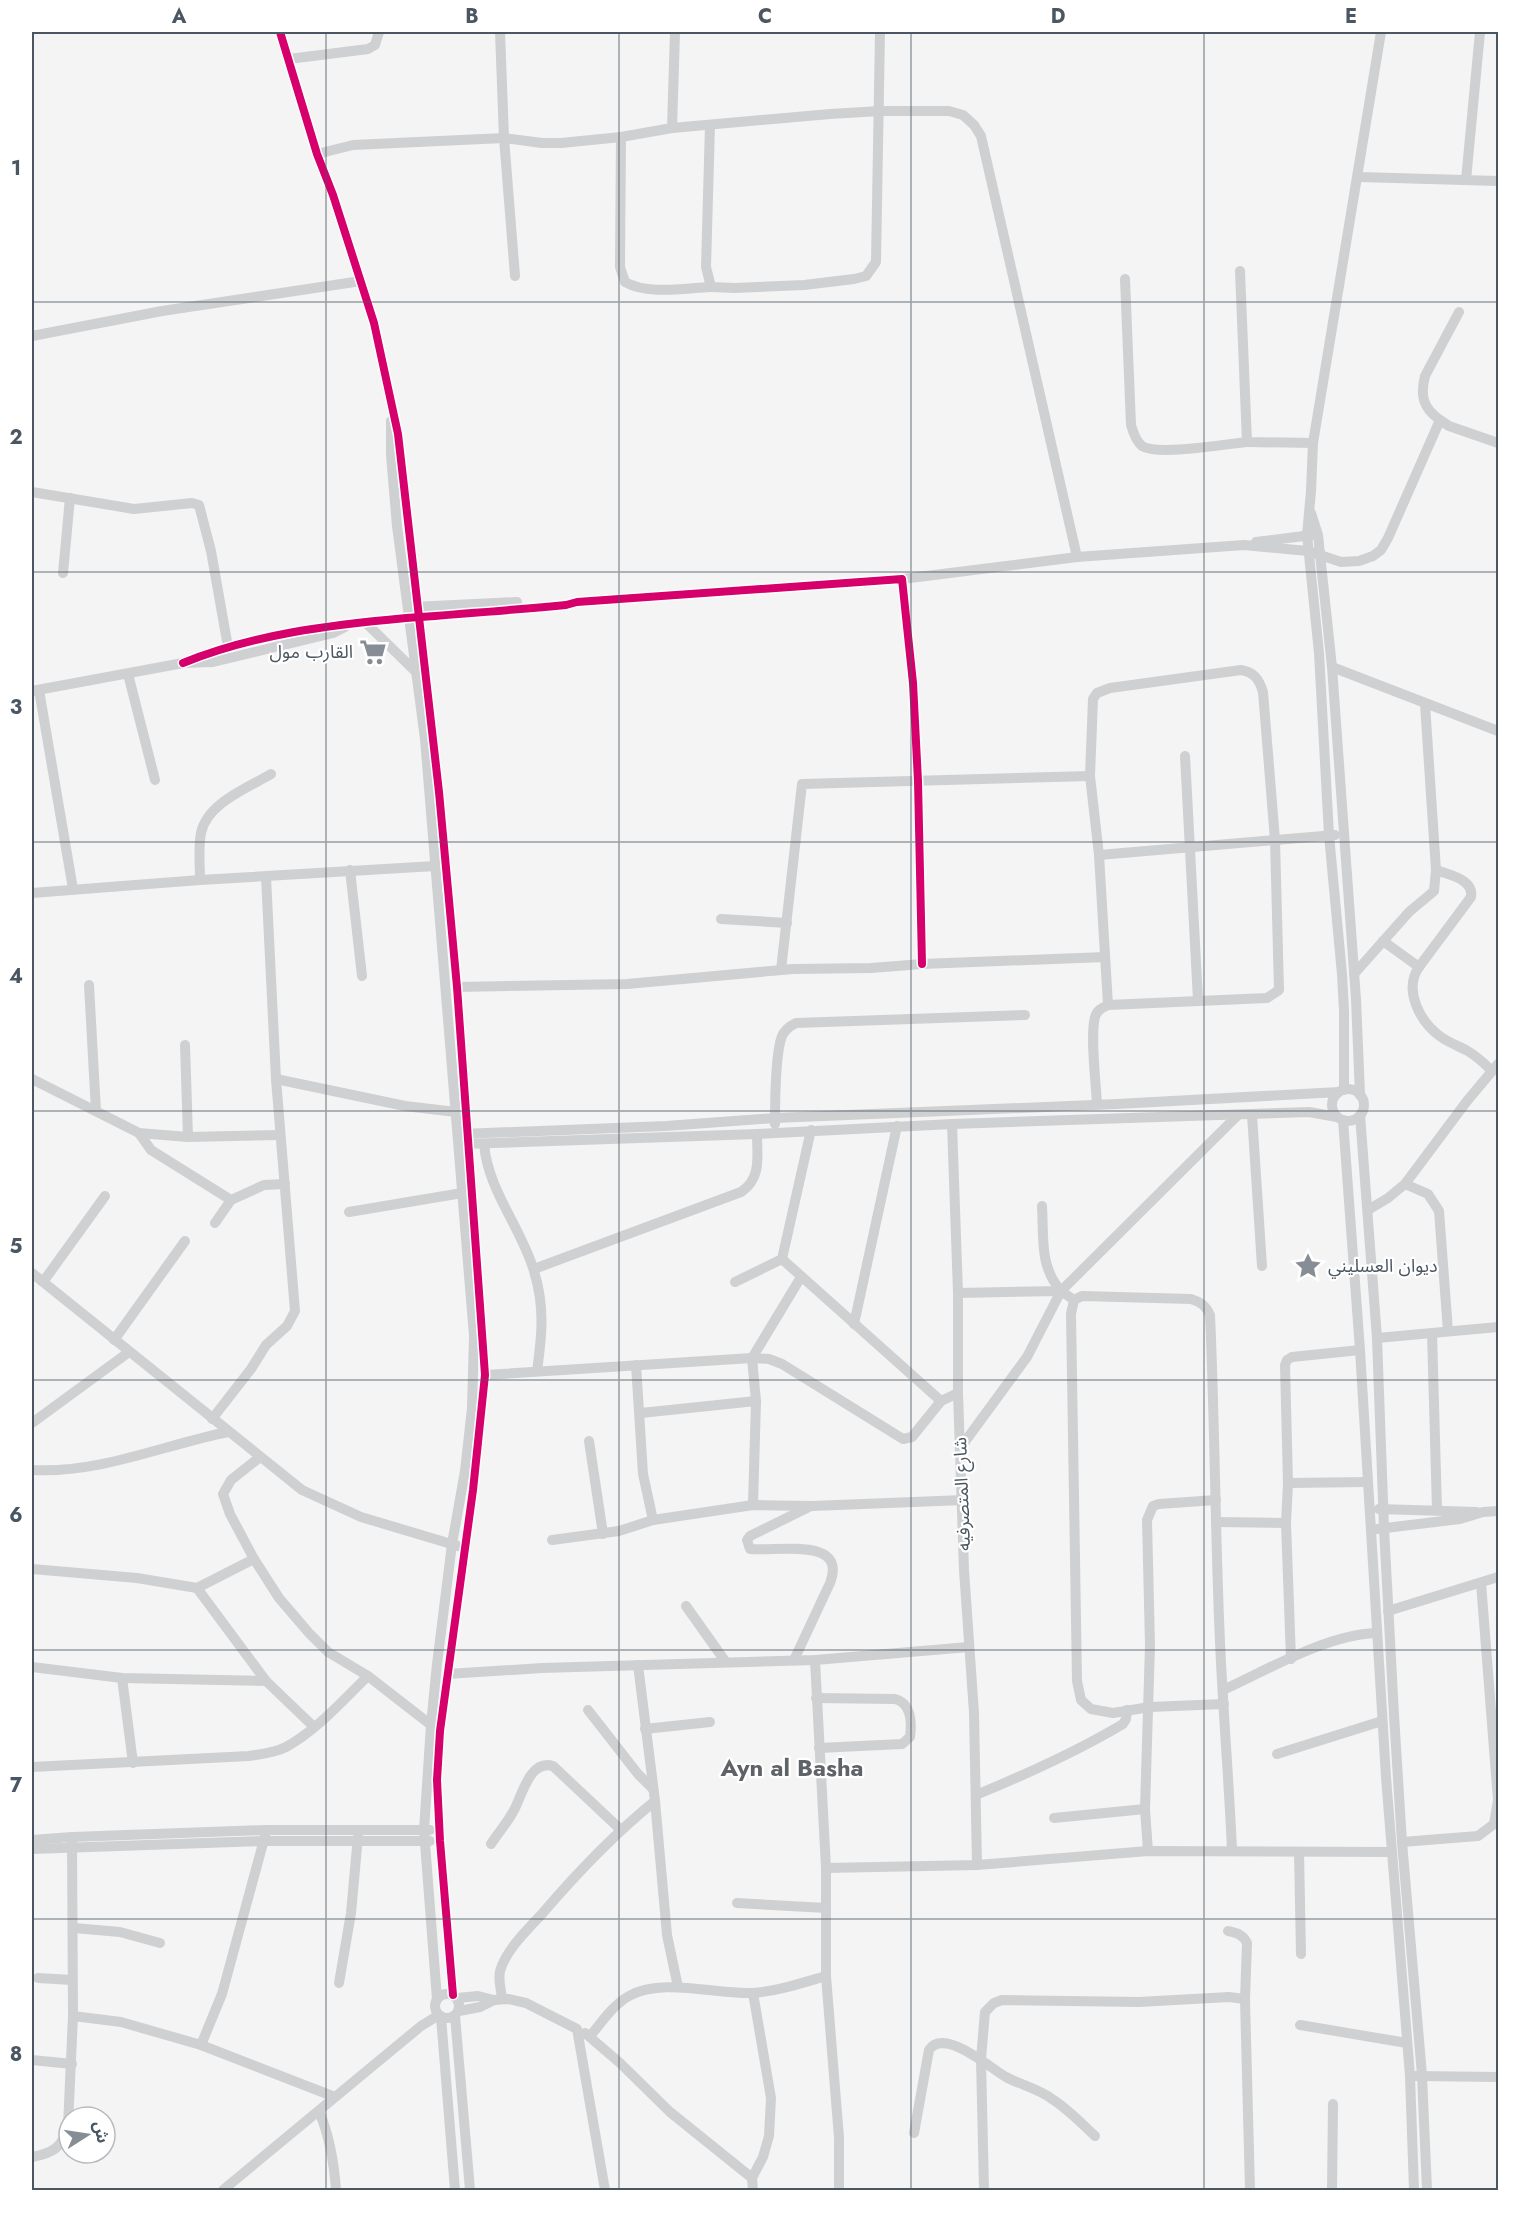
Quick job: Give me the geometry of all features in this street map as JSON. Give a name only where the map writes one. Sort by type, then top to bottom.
[{"type":"street","points":[[280,32],[317,154],[333,195],[374,323],[387,374],[402,462],[416,673],[425,740],[456,1112],[463,1139],[462,1193],[474,1336],[474,1377],[465,1471],[452,1544],[430,1725],[425,1835],[455,2190]]},
{"type":"street","points":[[289,59],[368,49],[375,45],[379,32]]},
{"type":"street","points":[[500,32],[504,138],[515,276]]},
{"type":"street","points":[[672,128],[675,32]]},
{"type":"street","points":[[621,136],[620,267],[625,282],[634,288],[804,285],[866,276],[876,262],[880,32]]},
{"type":"street","points":[[1381,32],[1365,121],[1359,177],[1313,443],[1310,510],[1312,535],[1320,554],[1332,667],[1345,834],[1360,1095],[1363,1105],[1360,1115],[1377,1338],[1388,1611],[1402,1842],[1422,2075],[1427,2190]]},
{"type":"street","points":[[1466,180],[1480,32]]},
{"type":"street","points":[[317,154],[353,145],[504,138],[561,143],[672,128],[830,114],[949,111],[963,115],[974,125],[981,136],[1077,557]]},
{"type":"street","points":[[710,125],[706,267],[711,287]]},
{"type":"street","points":[[1359,177],[1498,181]]},
{"type":"street","points":[[1240,271],[1247,442]]},
{"type":"street","points":[[1125,279],[1131,425],[1141,445],[1167,450],[1247,442],[1313,443]]},
{"type":"street","points":[[32,336],[162,311],[361,281]]},
{"type":"street","points":[[1459,312],[1425,376],[1422,394],[1427,408],[1449,426],[1498,443]]},
{"type":"street","points":[[72,890],[35,691],[183,663],[228,647],[316,627],[349,625],[413,612],[902,579],[1077,557],[1244,545],[1308,551],[1341,562],[1359,561],[1381,550],[1440,420]]},
{"type":"street","points":[[32,492],[134,508],[192,503],[199,505],[211,551],[228,647]]},
{"type":"street","points":[[63,573],[70,498]]},
{"type":"street","points":[[1244,545],[1263,540],[1312,535]]},
{"type":"street","points":[[1312,535],[1308,551],[1319,653],[1329,835],[1343,993],[1342,1091]]},
{"type":"street","points":[[902,579],[913,683],[918,781],[922,964]]},
{"type":"street","points":[[413,612],[439,792],[457,987],[463,1139],[485,1375],[481,1423],[440,1731],[437,1780],[439,1835],[455,1996],[459,2002],[457,2013],[470,2190]]},
{"type":"street","points":[[365,622],[416,673]]},
{"type":"street","points":[[183,663],[213,662],[333,633],[349,625]]},
{"type":"street","points":[[1332,667],[1498,731]]},
{"type":"street","points":[[1097,1104],[1095,1017],[1099,1009],[1108,1005],[1267,998],[1279,990],[1275,840],[1263,692],[1260,682],[1250,672],[1241,670],[1103,689],[1093,699],[1090,776],[1099,855],[1108,1005]]},
{"type":"street","points":[[128,674],[155,780]]},
{"type":"street","points":[[1354,974],[1409,912],[1434,891],[1436,870],[1425,704]]},
{"type":"street","points":[[1185,756],[1198,1000]]},
{"type":"street","points":[[200,880],[200,846],[204,824],[210,814],[227,800],[271,774]]},
{"type":"street","points":[[781,970],[802,784],[1090,776]]},
{"type":"street","points":[[1099,855],[1345,834]]},
{"type":"street","points":[[32,893],[435,866]]},
{"type":"street","points":[[350,870],[362,976]]},
{"type":"street","points":[[1368,1209],[1388,1198],[1405,1184],[1495,1067],[1440,1036],[1419,1013],[1412,987],[1414,975],[1471,897],[1472,892],[1469,885],[1461,879],[1436,870]]},
{"type":"street","points":[[212,1419],[251,1369],[266,1345],[287,1326],[295,1311],[276,1079],[266,877]]},
{"type":"street","points":[[721,919],[787,923]]},
{"type":"street","points":[[1383,941],[1419,968]]},
{"type":"street","points":[[457,987],[627,984],[781,970],[1105,957]]},
{"type":"street","points":[[89,985],[96,1111]]},
{"type":"street","points":[[776,1133],[777,1074],[782,1036],[788,1027],[796,1023],[1025,1015]]},
{"type":"street","points":[[185,1045],[188,1137]]},
{"type":"street","points":[[32,1079],[139,1133],[188,1137],[280,1136]]},
{"type":"street","points":[[276,1079],[405,1106],[456,1112]]},
{"type":"street","points":[[1342,1091],[1335,1096],[1332,1107],[1340,1119],[1360,1350],[1382,1721],[1410,2076],[1414,2190]]},
{"type":"street","points":[[463,1139],[775,1118],[1342,1091],[1356,1092],[1360,1095]]},
{"type":"street","points":[[463,1139],[484,1144],[758,1134],[897,1126],[1308,1112],[1352,1120],[1360,1115]]},
{"type":"street","points":[[960,1447],[1027,1357],[1061,1291],[1238,1115]]},
{"type":"street","points":[[1252,1115],[1262,1266]]},
{"type":"street","name":"شارع المتصرفيه","points":[[952,1124],[958,1293],[958,1393],[974,1713],[977,1865]]},
{"type":"street","points":[[854,1324],[897,1126]]},
{"type":"street","points":[[782,1259],[812,1130]]},
{"type":"street","points":[[139,1133],[151,1150],[231,1200]]},
{"type":"street","points":[[534,1269],[741,1192],[749,1187],[756,1176],[758,1134]]},
{"type":"street","points":[[484,1144],[489,1173],[534,1269],[541,1300],[543,1326],[537,1371]]},
{"type":"street","points":[[215,1223],[231,1200],[264,1185],[285,1184]]},
{"type":"street","points":[[1405,1184],[1428,1194],[1439,1211],[1448,1331]]},
{"type":"street","points":[[349,1212],[462,1193]]},
{"type":"street","points":[[43,1282],[105,1196]]},
{"type":"street","points":[[1042,1206],[1046,1266],[1052,1281],[1074,1300]]},
{"type":"street","points":[[114,1340],[185,1241]]},
{"type":"street","points":[[782,1259],[941,1401]]},
{"type":"street","points":[[735,1282],[782,1259]]},
{"type":"street","points":[[32,1273],[302,1490],[361,1517],[465,1548]]},
{"type":"street","points":[[753,1505],[756,1401],[752,1358],[801,1277]]},
{"type":"street","points":[[958,1293],[1061,1291]]},
{"type":"street","points":[[1074,1300],[1082,1296],[1191,1299],[1199,1301],[1210,1315],[1220,1642],[1232,1850]]},
{"type":"street","points":[[1074,1300],[1071,1314],[1077,1682],[1081,1700],[1091,1709],[1113,1713],[1150,1707],[1224,1704]]},
{"type":"street","points":[[1377,1338],[1498,1327]]},
{"type":"street","points":[[1432,1333],[1437,1510]]},
{"type":"street","points":[[1291,1659],[1286,1523],[1288,1483],[1285,1365],[1292,1357],[1360,1350]]},
{"type":"street","points":[[32,1423],[129,1352]]},
{"type":"street","points":[[485,1375],[752,1358],[769,1359],[782,1364],[903,1439],[912,1437],[941,1401],[958,1393]]},
{"type":"street","points":[[636,1365],[641,1413],[643,1474],[653,1520]]},
{"type":"street","points":[[641,1413],[756,1401]]},
{"type":"street","points":[[32,1470],[104,1464],[189,1440],[228,1432]]},
{"type":"street","points":[[589,1441],[603,1534]]},
{"type":"street","points":[[260,1457],[231,1480],[223,1494],[230,1514],[254,1559],[279,1598],[318,1643],[334,1656],[368,1676],[430,1725]]},
{"type":"street","points":[[1288,1483],[1367,1482]]},
{"type":"street","points":[[552,1540],[603,1534],[632,1528],[653,1520],[753,1505],[812,1506],[963,1500]]},
{"type":"street","points":[[1148,1851],[1145,1809],[1150,1707],[1147,1520],[1153,1506],[1159,1504],[1216,1500]]},
{"type":"street","points":[[794,1660],[830,1583],[833,1565],[830,1558],[816,1550],[750,1549],[747,1540],[750,1536],[812,1506]]},
{"type":"street","points":[[1370,1510],[1384,1508],[1498,1511]]},
{"type":"street","points":[[1370,1530],[1460,1519],[1483,1512]]},
{"type":"street","points":[[1217,1522],[1286,1523]]},
{"type":"street","points":[[32,1569],[137,1578],[197,1588],[254,1559]]},
{"type":"street","points":[[1388,1611],[1498,1577]]},
{"type":"street","points":[[1402,1842],[1478,1836],[1494,1824],[1498,1800],[1481,1583]]},
{"type":"street","points":[[197,1588],[266,1681],[314,1726]]},
{"type":"street","points":[[686,1606],[725,1661]]},
{"type":"street","points":[[1223,1690],[1291,1659],[1346,1638],[1376,1633]]},
{"type":"street","points":[[447,1674],[725,1661],[815,1660],[969,1647]]},
{"type":"street","points":[[815,1660],[826,1868],[826,1976],[839,2138],[839,2190]]},
{"type":"street","points":[[638,1665],[655,1801],[667,1935],[678,1987]]},
{"type":"street","points":[[32,1667],[123,1678],[266,1681]]},
{"type":"street","points":[[32,1767],[267,1754],[286,1747],[314,1726],[368,1676]]},
{"type":"street","points":[[123,1678],[133,1763]]},
{"type":"street","points":[[816,1698],[895,1699],[906,1705],[911,1724],[910,1737],[902,1744],[819,1748]]},
{"type":"street","points":[[588,1710],[652,1789]]},
{"type":"street","points":[[976,1795],[1034,1772],[1084,1747],[1123,1724],[1127,1710]]},
{"type":"street","points":[[1277,1754],[1382,1721]]},
{"type":"street","points":[[645,1729],[710,1722]]},
{"type":"street","points":[[490,1844],[512,1813],[534,1770],[541,1765],[548,1764],[553,1766],[620,1829]]},
{"type":"street","points":[[498,1999],[500,1971],[507,1957],[527,1930],[620,1829],[655,1801]]},
{"type":"street","points":[[1054,1818],[1145,1809]]},
{"type":"street","points":[[32,1840],[72,1842],[265,1836],[439,1835]]},
{"type":"street","points":[[201,2045],[222,1994],[265,1836]]},
{"type":"street","points":[[339,1983],[351,1913],[358,1836]]},
{"type":"street","points":[[32,1849],[72,1842]]},
{"type":"street","points":[[32,2157],[45,2155],[56,2149],[64,2140],[68,2126],[73,2016],[72,1842]]},
{"type":"street","points":[[826,1868],[977,1865],[1148,1851],[1392,1852]]},
{"type":"street","points":[[1299,1852],[1301,1954]]},
{"type":"street","points":[[737,1903],[826,1908]]},
{"type":"street","points":[[74,1928],[120,1932],[160,1943]]},
{"type":"street","points":[[1228,1930],[1240,1935],[1246,1942],[1245,2000],[1250,2190]]},
{"type":"street","points":[[590,2036],[616,2007],[629,1996],[644,1990],[678,1987],[753,1993],[794,1986],[826,1976]]},
{"type":"street","points":[[38,1978],[72,1980]]},
{"type":"street","points":[[753,1993],[771,2098],[769,2136],[763,2157],[752,2178],[753,2190]]},
{"type":"street","points":[[224,2190],[421,2026],[427,2015],[438,2010],[444,1994],[526,2003],[590,2036],[670,2112],[752,2178]]},
{"type":"street","points":[[984,2190],[981,2059],[985,2012],[994,2003],[1002,2000],[1139,2002],[1229,1997],[1245,2000]]},
{"type":"street","points":[[438,2010],[450,2018],[457,2013],[498,1999]]},
{"type":"street","points":[[73,2016],[122,2022],[201,2045],[335,2097]]},
{"type":"street","points":[[1300,2025],[1407,2043]]},
{"type":"street","points":[[577,2029],[605,2190]]},
{"type":"street","points":[[914,2133],[929,2050],[932,2045],[942,2042],[965,2050],[1006,2077],[1054,2100],[1095,2136]]},
{"type":"street","points":[[32,2060],[72,2064]]},
{"type":"street","points":[[1410,2076],[1498,2076]]},
{"type":"street","points":[[1332,2190],[1333,2104]]},
{"type":"street","points":[[319,2111],[328,2132],[332,2150],[336,2190]]},
{"type":"cycle path","points":[[280,32],[317,154],[333,195],[374,323],[398,434],[439,792],[457,987],[485,1375],[473,1490],[440,1731],[437,1780],[453,1995]]},
{"type":"cycle path","points":[[183,663],[265,638],[349,624],[566,605],[577,602],[902,579],[913,683],[918,781],[922,964]]},
{"type":"place","name":"القارب مول","points":[[373,652]]},
{"type":"place","name":"ديوان العسليني","points":[[1308,1266]]},
{"type":"district","name":"Ayn al Basha","points":[[792,1767]]}]
